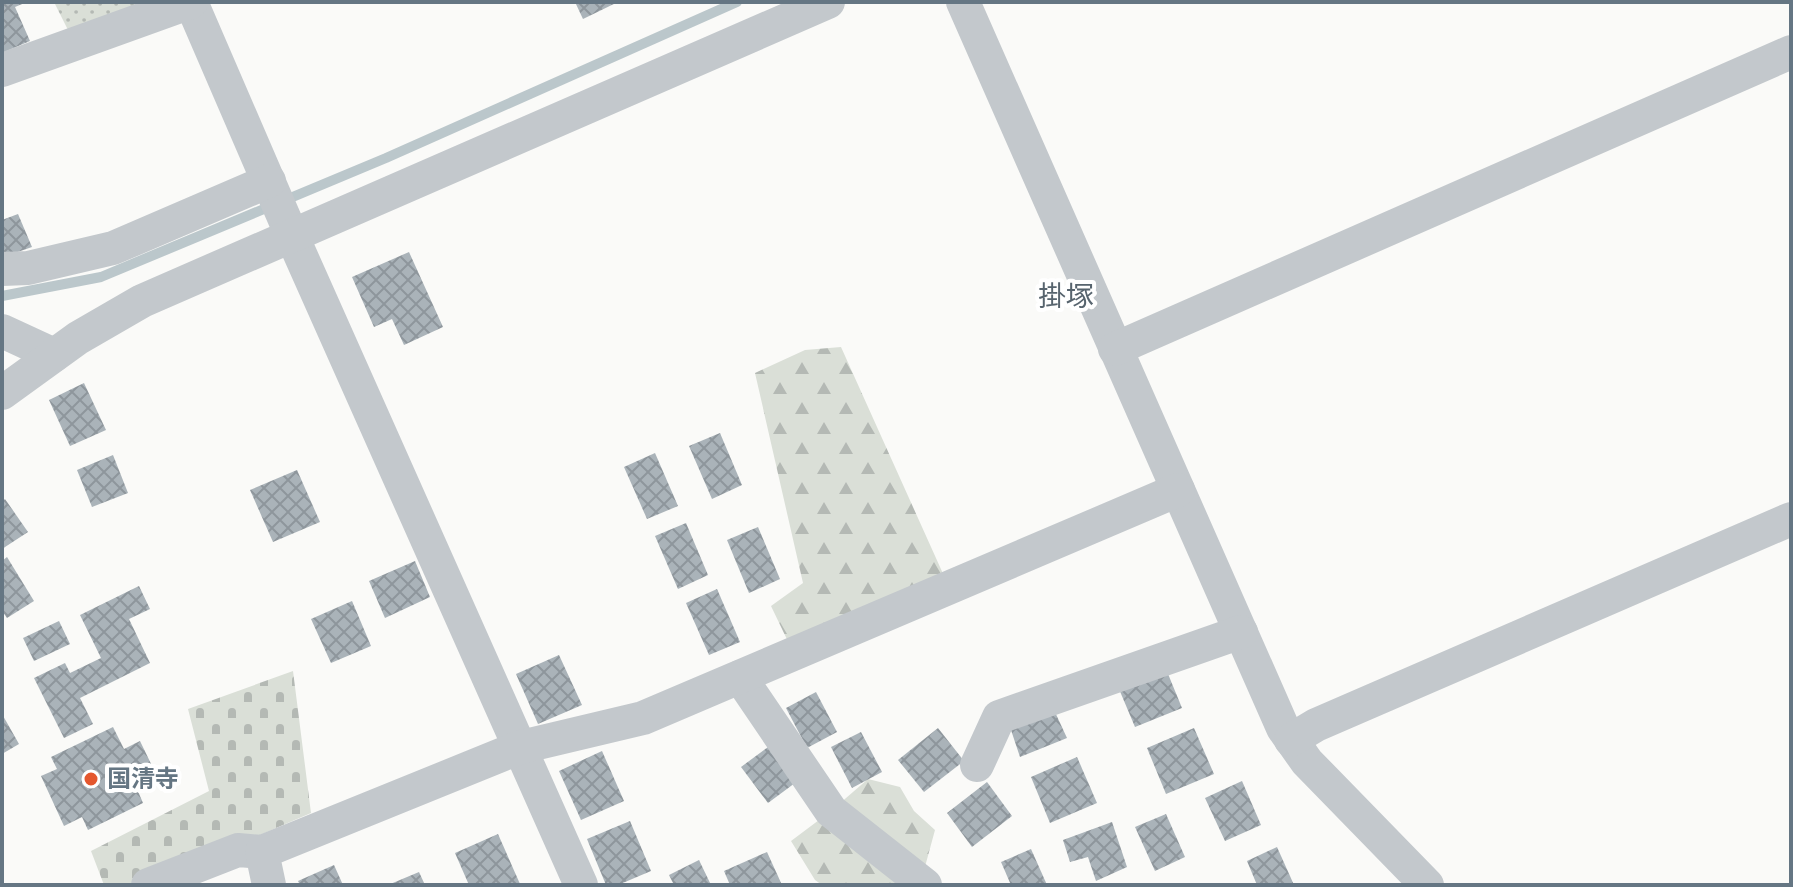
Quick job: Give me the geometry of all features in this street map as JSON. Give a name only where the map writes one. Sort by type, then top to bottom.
[{"type":"street","points":[[2,70],[191,2],[581,885]]},
{"type":"street","points":[[2,393],[78,338],[142,301],[828,2]]},
{"type":"street","points":[[963,2],[1283,728],[1307,762],[1427,885]]},
{"type":"street","points":[[1115,349],[1791,52]]},
{"type":"street","points":[[2,269],[28,268],[113,248],[269,181]]},
{"type":"street","points":[[2,331],[54,355]]},
{"type":"street","points":[[148,885],[238,850],[262,852],[521,747],[643,718],[1178,490]]},
{"type":"street","points":[[1291,740],[1316,725],[1791,519]]},
{"type":"street","points":[[977,765],[999,717],[1241,632]]},
{"type":"street","points":[[740,677],[831,811],[925,885]]},
{"type":"street","points":[[262,852],[269,885]]},
{"type":"green space","points":[[54,2],[180,2],[75,44]]},
{"type":"green space","points":[[841,347],[949,587],[794,654],[771,606],[803,583],[755,373],[805,350]]},
{"type":"green space","points":[[293,671],[311,813],[144,885],[104,885],[91,851],[209,791],[188,709]]},
{"type":"green space","points":[[868,779],[900,787],[914,811],[935,830],[920,885],[822,885],[815,880],[791,841]]},
{"type":"building","points":[[2,2],[27,2],[15,7],[30,41],[2,53]]},
{"type":"building","points":[[575,2],[618,2],[583,19]]},
{"type":"building","points":[[18,214],[32,247],[2,255],[2,220]]},
{"type":"building","points":[[409,252],[443,327],[404,345],[392,319],[374,327],[352,277]]},
{"type":"building","points":[[84,383],[106,430],[70,446],[49,400]]},
{"type":"building","points":[[720,433],[742,485],[712,499],[689,446]]},
{"type":"building","points":[[655,453],[678,506],[647,519],[624,467]]},
{"type":"building","points":[[113,455],[128,493],[92,507],[77,470]]},
{"type":"building","points":[[297,470],[320,522],[273,542],[250,490]]},
{"type":"building","points":[[5,499],[28,532],[2,549],[2,502]]},
{"type":"building","points":[[686,523],[708,575],[678,589],[655,536]]},
{"type":"building","points":[[758,527],[780,579],[749,593],[727,540]]},
{"type":"building","points":[[7,557],[34,601],[7,618],[2,611],[2,561]]},
{"type":"building","points":[[415,561],[430,597],[385,618],[369,581]]},
{"type":"building","points":[[139,586],[150,609],[129,619],[150,663],[80,698],[93,724],[64,738],[34,678],[65,663],[70,673],[101,658],[80,615]]},
{"type":"building","points":[[717,589],[740,642],[709,655],[686,603]]},
{"type":"building","points":[[352,601],[371,646],[331,663],[311,619]]},
{"type":"building","points":[[59,621],[70,644],[34,661],[23,638]]},
{"type":"building","points":[[559,655],[582,705],[538,724],[516,674]]},
{"type":"building","points":[[1166,669],[1182,708],[1135,727],[1119,689]]},
{"type":"building","points":[[816,692],[837,732],[807,748],[786,708]]},
{"type":"building","points":[[1054,710],[1067,738],[1020,757],[1011,730]]},
{"type":"building","points":[[2,714],[19,744],[2,754]]},
{"type":"building","name":"国清寺","points":[[113,727],[124,749],[140,741],[155,772],[134,782],[143,803],[88,830],[82,817],[64,826],[41,776],[57,769],[51,757]]},
{"type":"building","points":[[938,728],[964,761],[924,792],[898,760]]},
{"type":"building","points":[[1194,728],[1214,774],[1166,794],[1147,748]]},
{"type":"building","points":[[861,732],[882,772],[852,788],[831,747]]},
{"type":"building","points":[[768,747],[795,783],[768,803],[741,767]]},
{"type":"building","points":[[602,751],[624,801],[581,820],[559,771]]},
{"type":"building","points":[[1077,757],[1097,803],[1050,823],[1031,777]]},
{"type":"building","points":[[1242,781],[1261,825],[1225,841],[1205,798]]},
{"type":"building","points":[[987,782],[1012,816],[972,847],[947,813]]},
{"type":"building","points":[[1166,814],[1185,857],[1155,871],[1135,827]]},
{"type":"building","points":[[630,821],[651,871],[618,885],[606,885],[587,839]]},
{"type":"building","points":[[1112,822],[1127,867],[1096,881],[1088,857],[1070,862],[1063,840]]},
{"type":"building","points":[[498,834],[520,884],[469,885],[455,853]]},
{"type":"building","points":[[1277,847],[1294,885],[1257,885],[1247,861]]},
{"type":"building","points":[[1031,849],[1047,885],[1011,885],[1001,862]]},
{"type":"building","points":[[767,852],[782,885],[730,885],[724,871]]},
{"type":"building","points":[[699,860],[711,885],[674,885],[669,875]]},
{"type":"building","points":[[334,865],[343,885],[300,885],[298,881]]},
{"type":"building","points":[[419,872],[425,885],[388,885]]},
{"type":"waterway","points":[[2,296],[101,277],[386,158],[737,2]]},
{"type":"place","name":"国清寺","points":[[91,779]]},
{"type":"district","name":"掛塚","points":[[1066,296]]}]
